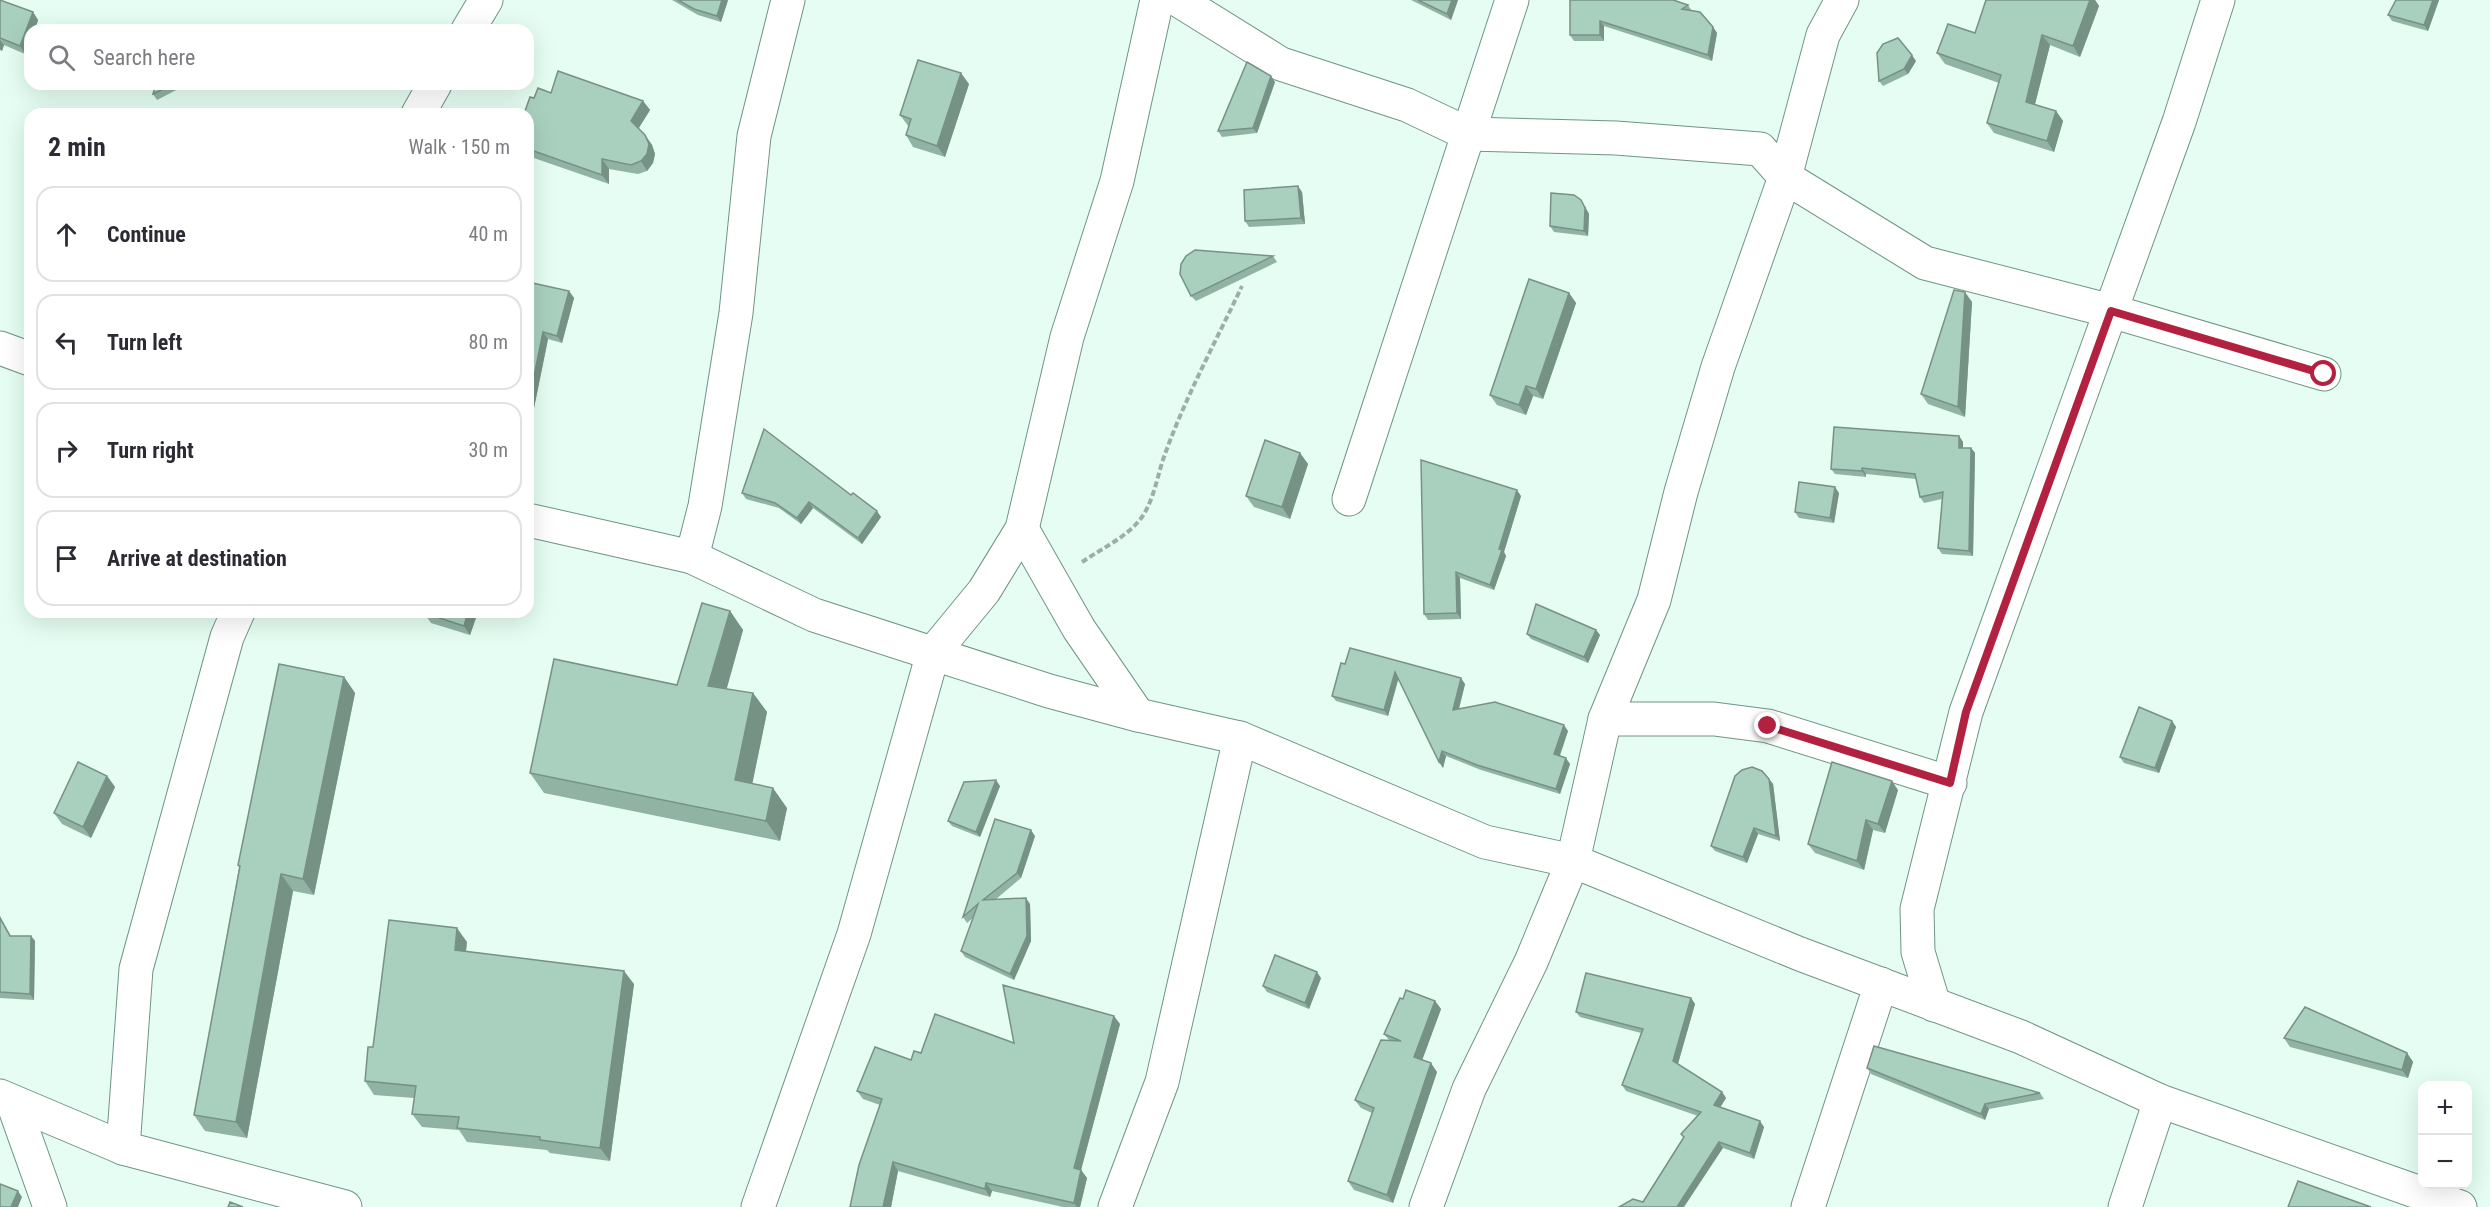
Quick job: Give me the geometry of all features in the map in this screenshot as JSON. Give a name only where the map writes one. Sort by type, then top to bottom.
[{"type":"street","points":[[472,24],[486,0]]},
{"type":"street","points":[[693,557],[705,506],[736,313],[754,136],[788,0]]},
{"type":"street","points":[[758,1207],[854,934],[933,653],[984,591],[1022,529],[1067,337],[1117,181],[1157,0]]},
{"type":"street","points":[[1178,0],[1281,64],[1407,105],[1468,134],[1616,138],[1760,149],[1785,177],[1925,263],[2111,311],[2324,374]]},
{"type":"street","points":[[1349,499],[1512,0]]},
{"type":"street","points":[[1426,1207],[1469,1089],[1530,962],[1573,861],[1605,719],[1654,600],[1681,492],[1718,367],[1785,177],[1823,35],[1842,0]]},
{"type":"street","points":[[1934,1005],[1918,952],[1917,909],[1966,712],[2179,122],[2218,0]]},
{"type":"street","points":[[421,108],[432,90]]},
{"type":"street","points":[[0,348],[24,357]]},
{"type":"street","points":[[534,521],[693,557],[814,615],[1049,691],[1138,715],[1240,738],[1485,842],[1573,861],[1934,1005],[2021,1037],[2160,1101],[2460,1207]]},
{"type":"street","points":[[1022,529],[1078,629],[1138,715]]},
{"type":"street","points":[[123,1148],[136,969],[227,637],[235,618]]},
{"type":"street","points":[[1605,719],[1714,719],[1768,726],[1950,783]]},
{"type":"street","points":[[1115,1207],[1162,1082],[1240,738]]},
{"type":"street","points":[[1808,1207],[1881,984]]},
{"type":"street","points":[[7,1100],[123,1148],[345,1207]]},
{"type":"street","points":[[7,1100],[50,1207]]},
{"type":"street","points":[[2125,1207],[2160,1101]]},
{"type":"path","points":[[1052,583],[1121,537],[1139,520],[1150,501],[1165,454],[1186,405],[1242,286]]},
{"type":"building","points":[[0,0],[33,12],[28,24],[24,24],[24,36],[20,46],[0,38]]},
{"type":"building","points":[[678,0],[722,0],[717,16],[694,9]]},
{"type":"building","points":[[1418,0],[1452,0],[1447,14]]},
{"type":"building","points":[[1570,0],[1673,0],[1688,5],[1682,9],[1700,12],[1713,27],[1708,55],[1600,21],[1600,35],[1570,35]]},
{"type":"building","points":[[1986,0],[2090,0],[2073,46],[2042,35],[2026,102],[2056,111],[2047,141],[1987,123],[2001,75],[1937,53],[1948,24],[1975,33]]},
{"type":"building","points":[[2396,0],[2433,0],[2424,25],[2388,15]]},
{"type":"building","points":[[1898,38],[1912,55],[1904,69],[1879,81],[1877,53],[1883,44]]},
{"type":"building","points":[[918,60],[961,73],[937,146],[906,135],[911,119],[900,115]]},
{"type":"building","points":[[1247,62],[1271,76],[1253,128],[1218,131]]},
{"type":"building","points":[[558,71],[643,101],[631,121],[645,135],[649,144],[647,154],[641,161],[631,165],[602,159],[602,175],[534,151],[534,108],[526,108],[530,97],[534,98],[538,88],[551,93]]},
{"type":"building","points":[[1298,186],[1301,218],[1245,221],[1244,190]]},
{"type":"building","points":[[1551,193],[1574,195],[1581,200],[1585,208],[1584,231],[1550,226]]},
{"type":"building","points":[[1195,250],[1273,256],[1191,296],[1180,274],[1181,264],[1186,256]]},
{"type":"building","points":[[1529,279],[1569,293],[1536,389],[1526,386],[1519,405],[1490,395]]},
{"type":"building","points":[[534,283],[569,291],[557,336],[543,332],[534,376]]},
{"type":"building","points":[[1954,290],[1965,292],[1958,407],[1921,394]]},
{"type":"building","points":[[1834,427],[1959,436],[1959,448],[1971,448],[1969,551],[1938,548],[1943,492],[1920,497],[1915,474],[1862,468],[1862,471],[1831,469]]},
{"type":"building","points":[[764,429],[851,495],[853,493],[877,511],[858,538],[809,502],[797,518],[775,503],[742,493]]},
{"type":"building","points":[[1265,440],[1300,453],[1282,507],[1246,496]]},
{"type":"building","points":[[1421,460],[1517,490],[1499,549],[1502,550],[1490,585],[1456,572],[1457,613],[1424,614]]},
{"type":"building","points":[[1799,482],[1835,487],[1830,518],[1795,512]]},
{"type":"building","points":[[702,603],[730,611],[708,686],[753,693],[735,780],[773,788],[766,821],[530,773],[554,659],[677,685]]},
{"type":"building","points":[[1536,604],[1596,630],[1584,657],[1527,634]]},
{"type":"building","points":[[439,618],[466,618],[464,626]]},
{"type":"building","points":[[1350,648],[1461,678],[1453,710],[1495,702],[1564,725],[1554,754],[1566,758],[1556,789],[1477,765],[1442,751],[1439,762],[1395,672],[1384,710],[1332,696],[1341,663],[1345,664]]},
{"type":"building","points":[[279,664],[344,677],[303,879],[281,874],[236,1122],[194,1115],[240,866],[238,865]]},
{"type":"building","points":[[2139,707],[2172,721],[2155,768],[2120,757]]},
{"type":"building","points":[[78,762],[107,776],[83,827],[54,813]]},
{"type":"building","points":[[1832,762],[1892,781],[1878,824],[1866,820],[1857,861],[1808,844]]},
{"type":"building","points":[[1752,767],[1762,771],[1769,779],[1776,836],[1754,828],[1743,857],[1711,846],[1735,776],[1742,770]]},
{"type":"building","points":[[996,780],[976,832],[948,821],[964,782]]},
{"type":"building","points":[[995,819],[1031,830],[1017,873],[983,900],[1026,898],[1027,936],[1010,974],[961,951],[978,904],[963,917]]},
{"type":"building","points":[[0,918],[10,936],[31,936],[30,994],[0,992]]},
{"type":"building","points":[[389,920],[457,928],[455,950],[624,971],[600,1148],[540,1140],[540,1137],[457,1128],[459,1117],[412,1114],[416,1086],[365,1081],[368,1047],[373,1047]]},
{"type":"building","points":[[1275,955],[1317,972],[1305,1003],[1263,986]]},
{"type":"building","points":[[1586,973],[1691,998],[1673,1061],[1722,1092],[1714,1105],[1760,1121],[1750,1153],[1719,1142],[1677,1207],[1619,1207],[1633,1199],[1643,1202],[1684,1137],[1681,1134],[1701,1112],[1622,1085],[1643,1029],[1576,1012]]},
{"type":"building","points":[[1003,985],[1114,1016],[1074,1168],[1081,1170],[1074,1203],[986,1183],[985,1189],[893,1162],[883,1207],[850,1207],[859,1165],[882,1099],[857,1091],[875,1047],[911,1060],[914,1051],[921,1053],[935,1014],[1014,1043]]},
{"type":"building","points":[[1406,990],[1435,1001],[1414,1057],[1431,1063],[1387,1195],[1348,1181],[1374,1108],[1355,1100],[1381,1040],[1401,1041],[1384,1034]]},
{"type":"building","points":[[2305,1007],[2407,1053],[2402,1070],[2284,1038]]},
{"type":"building","points":[[1874,1046],[2040,1093],[1985,1104],[1981,1114],[1867,1068]]},
{"type":"building","points":[[2298,1181],[2371,1207],[2288,1207]]},
{"type":"building","points":[[0,1184],[18,1191],[11,1207],[0,1207]]},
{"type":"building","points":[[230,1202],[243,1207],[228,1207]]},
{"type":"route","points":[[1768,726],[1950,783],[1966,712],[2111,311],[2324,374]]}]
